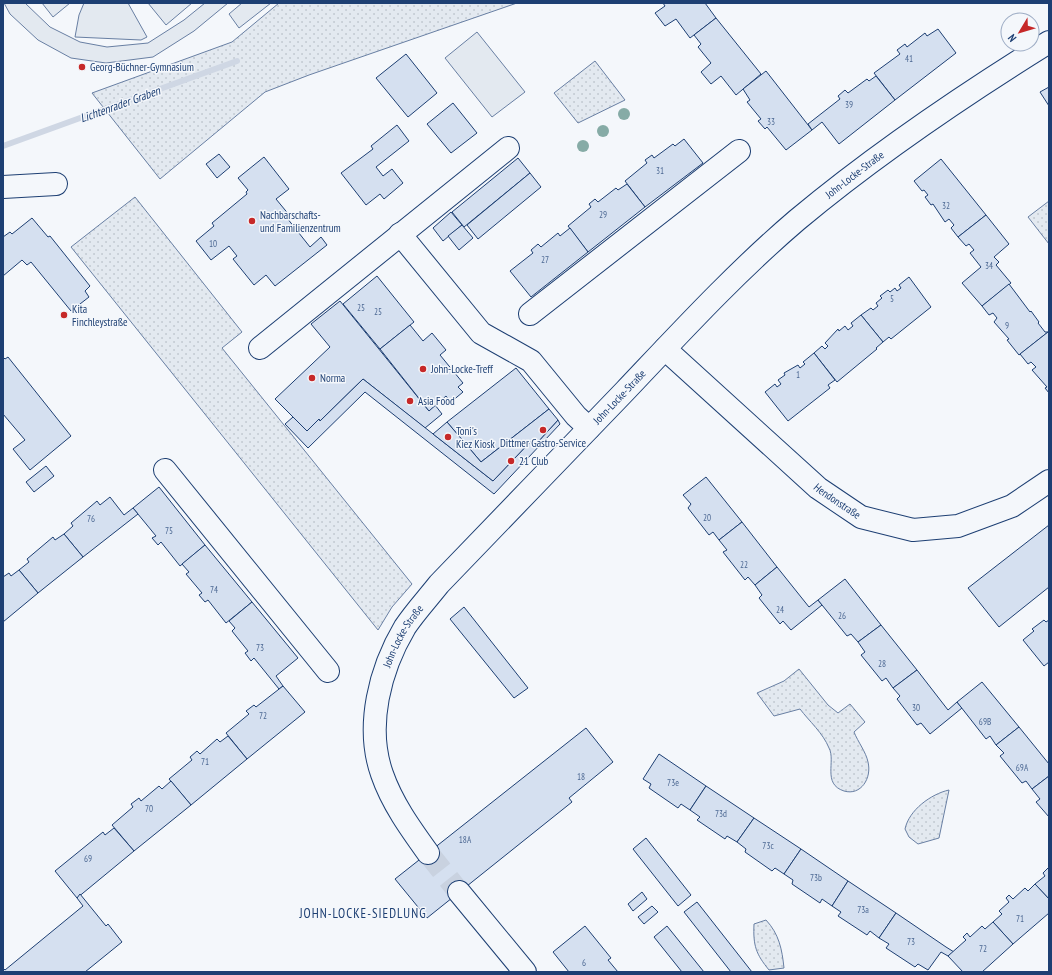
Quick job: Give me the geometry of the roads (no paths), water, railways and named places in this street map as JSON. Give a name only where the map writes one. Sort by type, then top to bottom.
[{"type":"street","name":"John-Locke-Straße","points":[[428,853],[407,825],[382,773],[376,741],[375,721],[382,679],[398,640],[406,625],[423,603],[450,573],[665,349],[723,290],[796,222],[869,163],[995,76],[1049,42]]},
{"type":"street","points":[[260,348],[508,148]]},
{"type":"street","points":[[530,314],[739,151]]},
{"type":"street","points":[[3,187],[56,184]]},
{"type":"street","points":[[400,234],[481,333],[531,361],[576,416],[589,428]]},
{"type":"street","name":"Hendonstraße","points":[[665,349],[818,488],[860,517],[913,530],[958,526],[1012,506],[1049,481]]},
{"type":"street","points":[[165,470],[328,671]]},
{"type":"street","points":[[459,892],[525,972]]},
{"type":"waterway","name":"Lichtenrader Graben","points":[[3,146],[237,61]]},
{"type":"tunnel","points":[[428,853],[459,892]]},
{"type":"place","name":"Georg-Büchner-Gymnasium","points":[[82,67]]},
{"type":"place","name":"Nachbarschafts- und Familienzentrum","points":[[252,221]]},
{"type":"place","name":"Kita Finchleystraße","points":[[64,315]]},
{"type":"place","name":"John-Locke-Treff","points":[[423,369]]},
{"type":"place","name":"Norma","points":[[312,378]]},
{"type":"place","name":"Asia Food","points":[[410,401]]},
{"type":"place","name":"Dittmer Gastro-Service","points":[[543,430]]},
{"type":"place","name":"Toni's Kiez Kiosk","points":[[448,437]]},
{"type":"place","name":"21 Club","points":[[511,461]]},
{"type":"district","name":"JOHN-LOCKE-SIEDLUNG","points":[[363,913]]}]
